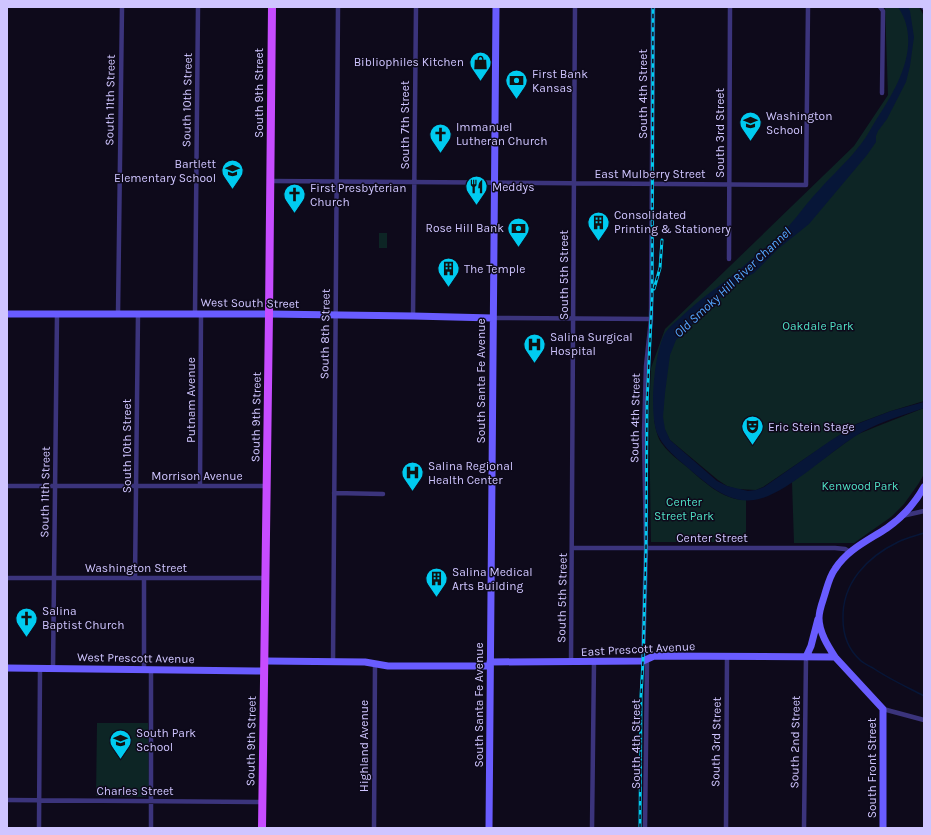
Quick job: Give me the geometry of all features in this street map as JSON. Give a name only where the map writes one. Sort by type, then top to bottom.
[{"type":"main road","name":"South 9th Street","points":[[262,828],[272,7]]},
{"type":"street","name":"South 11th Street","points":[[118,314],[122,7]]},
{"type":"street","name":"South 10th Street","points":[[198,7],[198,314]]},
{"type":"street","name":"South 8th Street","points":[[333,661],[335,315],[338,181],[338,7]]},
{"type":"street","name":"South 7th Street","points":[[413,316],[416,7]]},
{"type":"street","name":"South Santa Fe Avenue","points":[[489,828],[496,7]]},
{"type":"street","name":"South 5th Street","points":[[571,662],[573,548],[575,7]]},
{"type":"street","name":"South 4th Street","points":[[645,828],[646,548],[644,433],[646,366],[650,319],[653,7]]},
{"type":"street","name":"South 3rd Street","points":[[729,259],[730,7]]},
{"type":"street","name":"East Mulberry Street","points":[[270,181],[494,184],[806,185],[808,7]]},
{"type":"street","points":[[880,7],[883,11],[882,93]]},
{"type":"street","name":"West South Street","points":[[7,314],[269,314],[493,318]]},
{"type":"street","name":"South 10th Street","points":[[135,578],[138,314]]},
{"type":"street","name":"Putnam Avenue","points":[[198,314],[200,486]]},
{"type":"street","name":"South 11th Street","points":[[53,669],[57,315]]},
{"type":"street","points":[[493,318],[650,319]]},
{"type":"street","name":"Morrison Avenue","points":[[7,486],[267,486]]},
{"type":"street","points":[[806,657],[811,646],[833,572],[850,552],[888,528],[902,516],[924,487]]},
{"type":"street","points":[[334,493],[383,494]]},
{"type":"street","points":[[902,516],[924,511]]},
{"type":"street","name":"Center Street","points":[[573,548],[835,548],[845,549],[850,552]]},
{"type":"street","name":"Washington Street","points":[[7,578],[266,578]]},
{"type":"street","points":[[144,578],[144,670]]},
{"type":"street","points":[[819,617],[823,634],[835,657],[882,709],[924,720]]},
{"type":"street","name":"East Prescott Avenue","points":[[490,664],[645,661],[654,656],[835,657]]},
{"type":"street","name":"South 3rd Street","points":[[726,828],[727,657]]},
{"type":"street","name":"South 2nd Street","points":[[804,828],[806,657]]},
{"type":"street","points":[[265,661],[365,662],[388,666],[490,664]]},
{"type":"street","points":[[592,828],[594,662]]},
{"type":"street","name":"Highland Avenue","points":[[374,828],[375,664]]},
{"type":"street","name":"West Prescott Avenue","points":[[7,668],[264,671]]},
{"type":"street","points":[[39,828],[40,668]]},
{"type":"street","points":[[151,670],[151,828]]},
{"type":"street","name":"South Front Street","points":[[882,709],[883,828]]},
{"type":"street","name":"Charles Street","points":[[7,800],[262,802]]},
{"type":"green space","name":"Oakdale Park","points":[[885,7],[919,7],[924,16],[924,401],[856,424],[763,487],[756,490],[737,489],[727,486],[718,480],[670,440],[665,430],[654,420],[659,439],[665,448],[674,456],[713,489],[729,497],[746,500],[746,542],[651,542],[649,415],[651,368],[665,329],[854,146],[888,95]]},
{"type":"green space","points":[[379,233],[387,233],[387,248],[379,248]]},
{"type":"green space","name":"Kenwood Park","points":[[924,408],[924,474],[904,504],[891,517],[854,543],[794,543],[792,482],[856,435]]},
{"type":"green space","points":[[97,723],[148,723],[149,793],[146,797],[96,796]]},
{"type":"water","points":[[898,7],[908,7],[910,11],[914,37],[910,66],[906,82],[887,119],[878,131],[876,142],[867,155],[809,224],[778,249],[754,273],[741,280],[730,289],[676,340],[670,355],[663,417],[665,429],[670,440],[717,481],[727,486],[748,491],[764,487],[857,424],[891,411],[924,402],[924,408],[888,420],[862,432],[843,444],[792,483],[766,497],[754,500],[733,498],[714,489],[681,462],[664,445],[657,433],[653,411],[653,397],[658,354],[661,342],[665,333],[674,323],[784,231],[862,142],[892,94],[899,80],[908,51],[908,36],[905,21]]},
{"type":"waterway","name":"Old Smoky Hill River Channel","points":[[924,533],[898,542],[876,555],[867,563],[858,573],[847,594],[843,619],[844,631],[849,646],[860,660],[885,676],[924,696]]},
{"type":"railway","points":[[640,828],[641,696],[646,548],[647,404],[652,297],[653,7]]},
{"type":"railway","points":[[654,289],[660,268],[662,240]]},
{"type":"place","name":"Bibliophiles Kitchen","points":[[480,82]]},
{"type":"place","name":"First Bank Kansas","points":[[517,100]]},
{"type":"place","name":"Washington School","points":[[751,142]]},
{"type":"place","name":"Immanuel Lutheran Church","points":[[440,154]]},
{"type":"place","name":"Bartlett Elementary School","points":[[232,190]]},
{"type":"place","name":"Meddys","points":[[476,206]]},
{"type":"place","name":"First Presbyterian Church","points":[[294,214]]},
{"type":"place","name":"Consolidated Printing & Stationery","points":[[598,242]]},
{"type":"place","name":"Rose Hill Bank","points":[[519,248]]},
{"type":"place","name":"The Temple","points":[[449,288]]},
{"type":"place","name":"Salina Surgical Hospital","points":[[535,364]]},
{"type":"place","name":"Eric Stein Stage","points":[[753,446]]},
{"type":"place","name":"Salina Regional Health Center","points":[[412,492]]},
{"type":"place","name":"Salina Medical Arts Building","points":[[437,598]]},
{"type":"place","name":"Salina Baptist Church","points":[[27,638]]},
{"type":"place","name":"South Park School","points":[[120,760]]},
{"type":"park label","name":"Center Street Park","points":[[684,509]]}]
